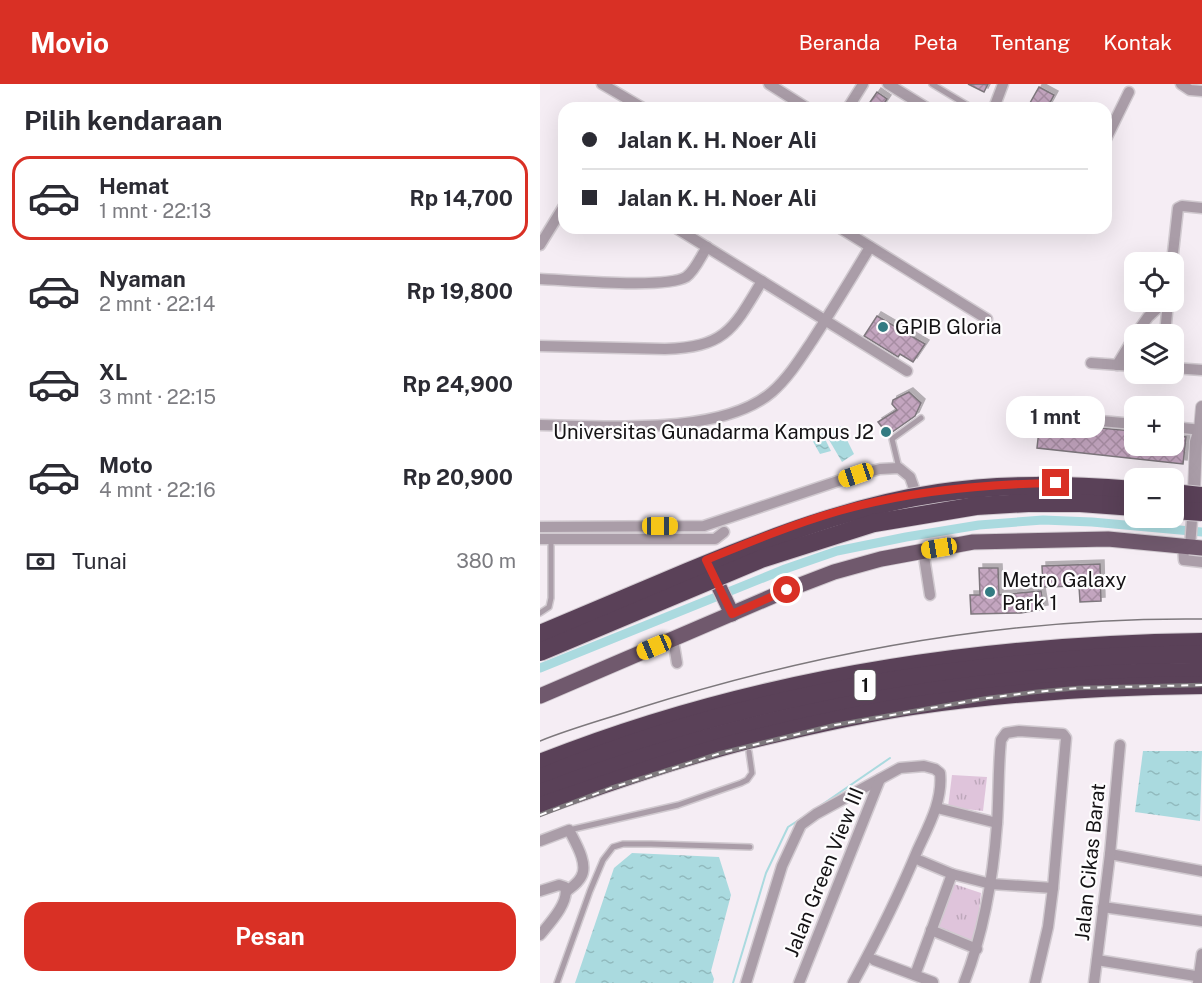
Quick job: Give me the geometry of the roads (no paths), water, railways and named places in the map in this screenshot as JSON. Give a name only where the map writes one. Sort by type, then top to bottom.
[{"type":"highway","points":[[540,634],[756,544],[817,522],[879,504],[938,493],[985,488],[1078,485],[1124,487]]},
{"type":"highway","points":[[1184,495],[1199,499]]},
{"type":"highway","points":[[1184,505],[1199,499]]},
{"type":"highway","points":[[540,651],[761,560],[874,523],[965,508],[1028,503],[1124,506]]},
{"type":"highway","name":"1","points":[[540,763],[590,743],[659,721],[827,679],[915,663],[988,654],[1079,646],[1202,642]]},
{"type":"highway","name":"1","points":[[540,778],[581,760],[660,734],[709,720],[857,687],[980,668],[1126,657],[1202,655]]},
{"type":"highway","name":"1","points":[[540,793],[615,766],[705,739],[851,703],[916,692],[1020,680],[1202,672]]},
{"type":"highway","name":"1","points":[[540,806],[632,775],[746,741],[910,706],[1004,694],[1202,685]]},
{"type":"main road","points":[[540,628],[735,548],[824,515],[879,501],[916,494],[1033,483],[1078,483],[1124,487]]},
{"type":"main road","points":[[540,696],[673,639],[730,611],[854,565],[922,550],[973,542],[1108,539],[1191,546]]},
{"type":"main road","points":[[706,560],[730,611]]},
{"type":"street","points":[[602,84],[633,102]]},
{"type":"street","points":[[771,84],[798,102]]},
{"type":"street","points":[[852,102],[863,84]]},
{"type":"street","points":[[888,84],[917,102]]},
{"type":"street","points":[[996,102],[1003,84]]},
{"type":"street","points":[[1187,86],[1202,91]]},
{"type":"street","points":[[1112,127],[1129,92]]},
{"type":"street","points":[[1173,252],[1178,208],[1184,206],[1202,208]]},
{"type":"street","points":[[540,245],[558,216]]},
{"type":"street","points":[[686,234],[907,371]]},
{"type":"street","points":[[849,234],[987,319]]},
{"type":"street","points":[[540,279],[635,283],[678,280],[692,272],[707,247]]},
{"type":"street","points":[[540,425],[671,424],[732,413],[760,400],[778,386],[797,363],[870,247]]},
{"type":"street","points":[[540,346],[665,349],[710,343],[736,323],[762,281]]},
{"type":"street","points":[[1143,324],[1153,312]]},
{"type":"street","points":[[1117,365],[1124,354]]},
{"type":"street","points":[[1091,363],[1124,365]]},
{"type":"street","points":[[1184,369],[1202,370]]},
{"type":"street","points":[[1199,499],[1196,442],[1201,432],[1202,407]]},
{"type":"street","points":[[1056,417],[1124,423]]},
{"type":"street","points":[[1184,429],[1201,432]]},
{"type":"street","points":[[545,527],[704,526],[880,469],[898,468],[910,477],[916,494]]},
{"type":"street","points":[[1202,475],[1191,546],[1184,560],[1202,562]]},
{"type":"street","points":[[719,536],[720,521]]},
{"type":"street","points":[[545,539],[719,536],[735,548]]},
{"type":"street","points":[[922,550],[930,595]]},
{"type":"street","points":[[673,639],[677,663]]},
{"type":"street","points":[[964,983],[977,949],[991,884],[1002,737],[1006,733],[1013,732],[1064,734],[1066,740],[1053,888],[1048,927],[1035,983]]},
{"type":"street","name":"Jalan Cikas Barat","points":[[1094,983],[1110,854],[1120,746]]},
{"type":"street","name":"Jalan Green View III","points":[[799,983],[880,778],[905,767],[935,769],[940,773],[939,793],[934,811],[898,896],[853,983]]},
{"type":"street","points":[[746,983],[782,866],[801,825],[880,778]]},
{"type":"street","points":[[941,809],[997,824]]},
{"type":"street","points":[[540,841],[569,830],[580,854],[583,869],[581,878],[567,891],[563,902],[541,932]]},
{"type":"street","points":[[1110,854],[1202,871]]},
{"type":"street","points":[[921,861],[952,874],[991,884],[1053,888]]},
{"type":"street","points":[[915,975],[952,874]]},
{"type":"street","points":[[540,891],[561,885],[566,887],[567,891]]},
{"type":"street","points":[[1104,907],[1202,921]]},
{"type":"street","points":[[931,930],[977,949]]},
{"type":"street","points":[[1097,960],[1200,979],[1202,954]]},
{"type":"street","points":[[874,960],[933,982]]},
{"type":"lane","points":[[932,84],[962,102]]},
{"type":"lane","points":[[898,468],[892,439],[921,418]]},
{"type":"lane","points":[[540,613],[549,606],[551,598],[545,527]]},
{"type":"lane","points":[[569,830],[678,805],[741,783],[747,780],[752,772],[749,752]]},
{"type":"lane","points":[[557,983],[590,891],[603,860],[612,847],[623,844],[750,847]]},
{"type":"water","points":[[840,426],[854,454],[842,462],[825,433]]},
{"type":"water","points":[[822,433],[831,451],[820,454],[811,438]]},
{"type":"water","points":[[1143,751],[1202,751],[1200,821],[1135,812]]},
{"type":"water","points":[[632,853],[719,857],[731,895],[711,971],[713,983],[575,983],[614,868]]},
{"type":"waterway","points":[[540,668],[785,569],[837,551],[979,525],[1043,520],[1202,532]]},
{"type":"waterway","points":[[820,806],[890,758]]},
{"type":"waterway","points":[[733,983],[766,873],[788,827],[802,818]]},
{"type":"tram line","points":[[540,741],[707,688],[847,654],[917,641],[1059,624],[1202,619]]},
{"type":"railway","points":[[540,815],[611,788],[721,753],[835,725],[1035,692],[1078,688],[1202,685]]},
{"type":"place","name":"GPIB Gloria","points":[[883,327]]},
{"type":"place","name":"Universitas Gunadarma Kampus J2","points":[[886,432]]},
{"type":"place","name":"Metro Galaxy Park 1","points":[[990,592]]}]
